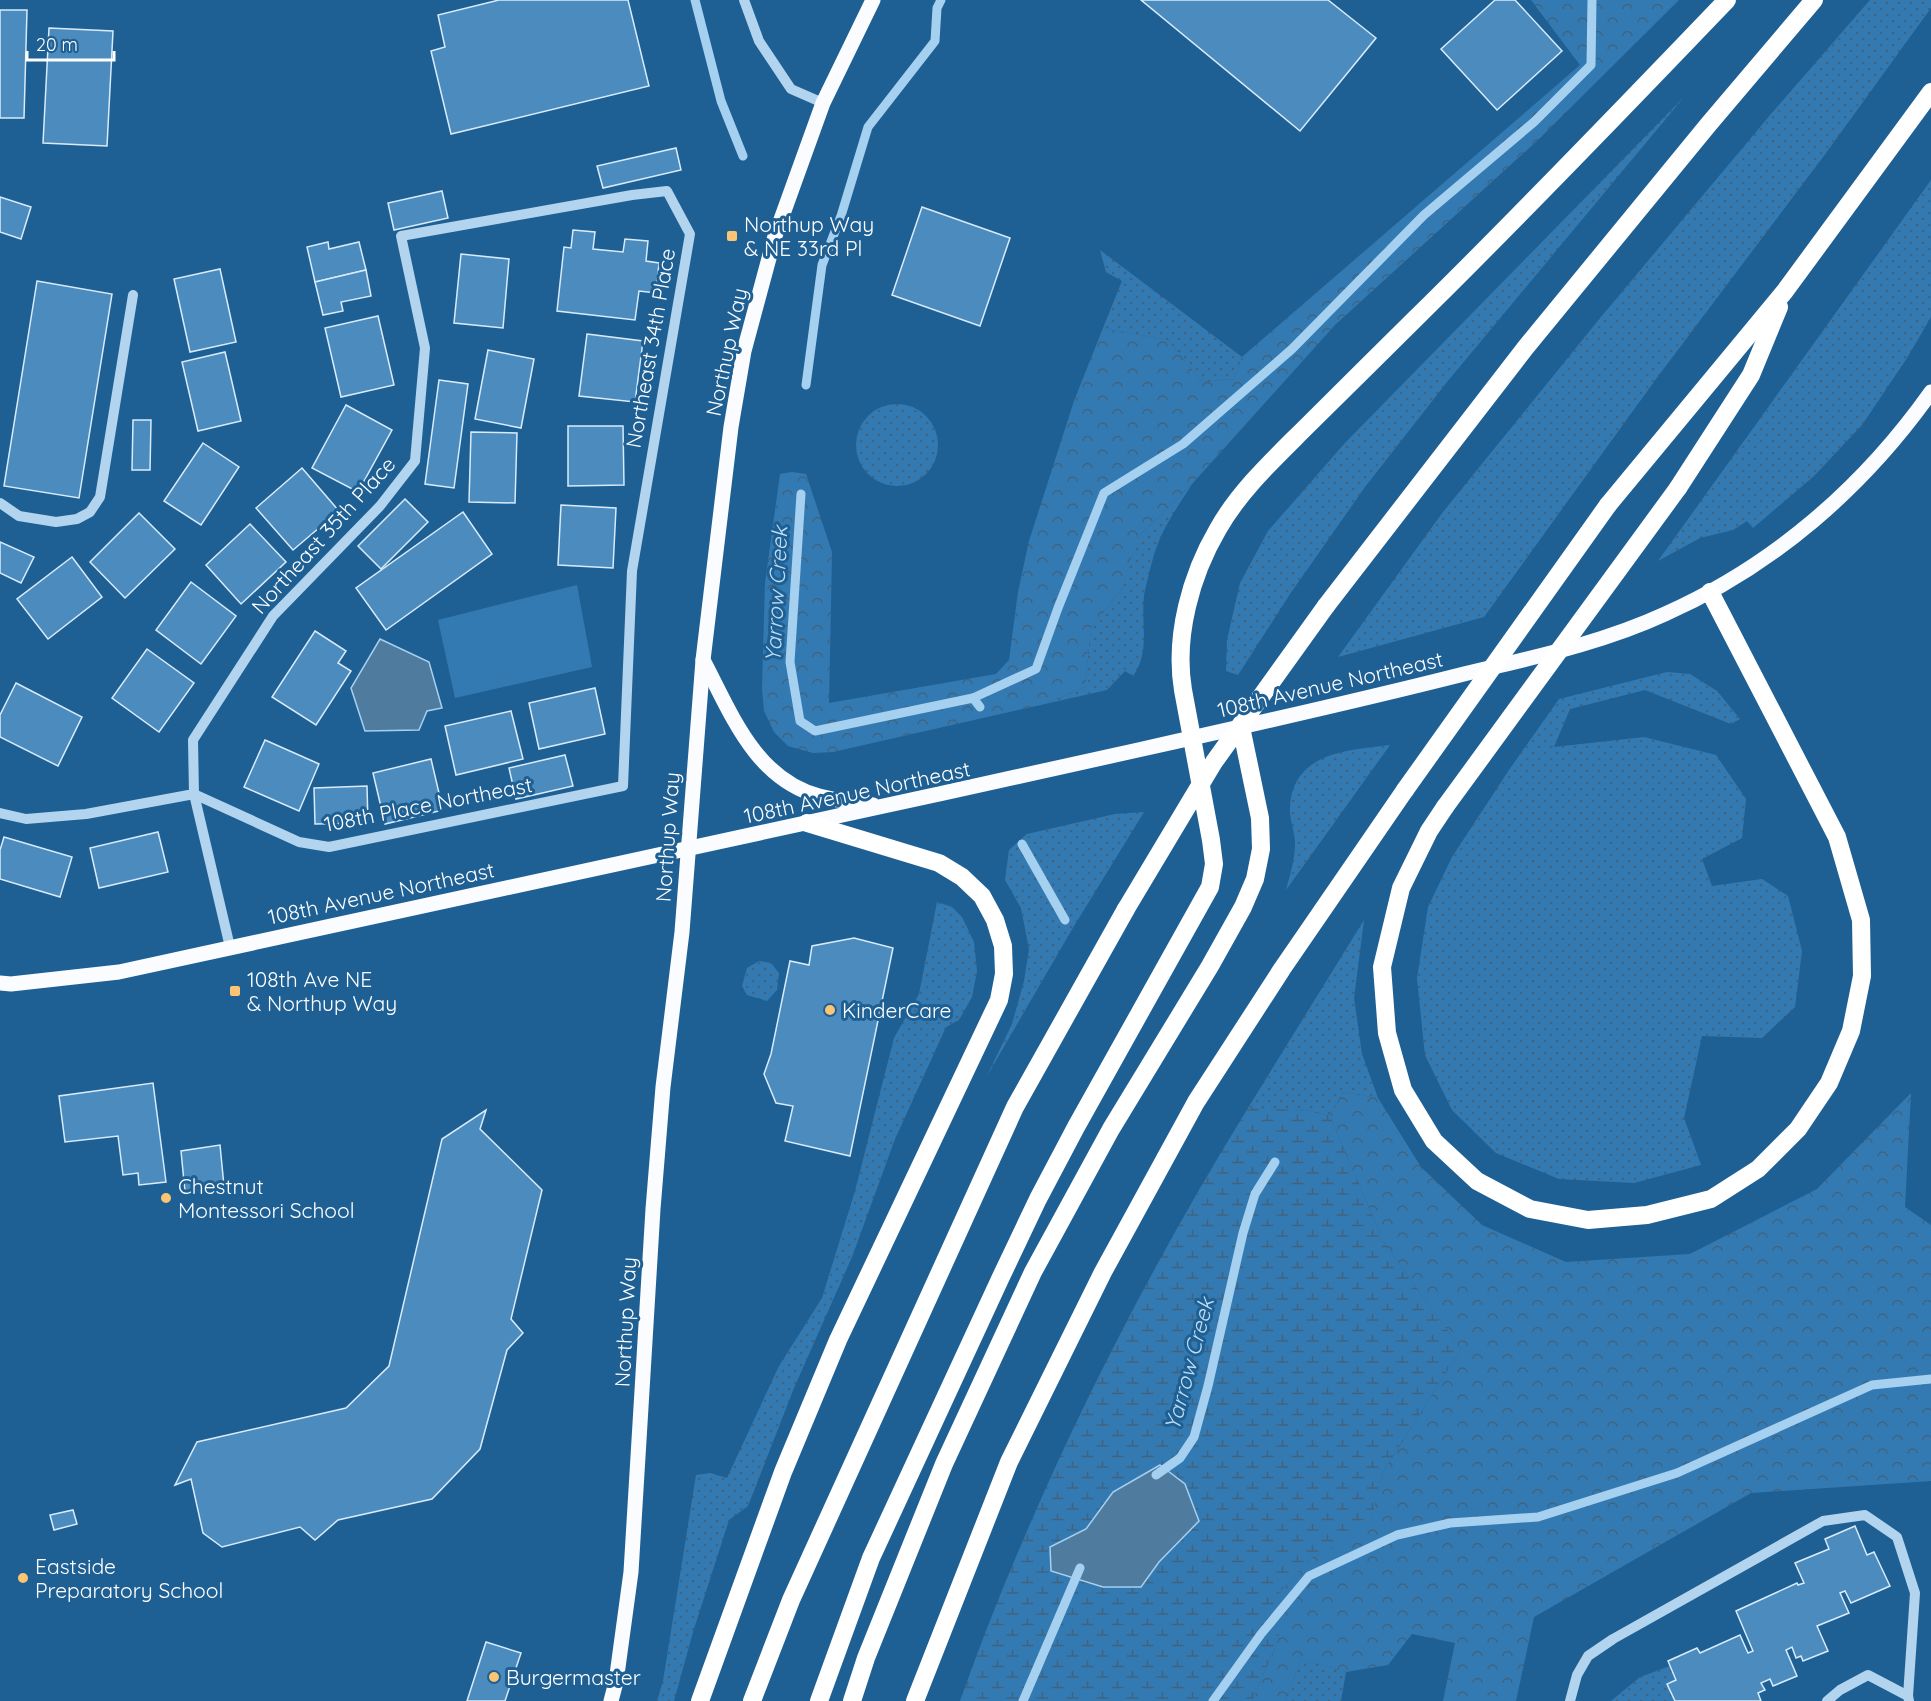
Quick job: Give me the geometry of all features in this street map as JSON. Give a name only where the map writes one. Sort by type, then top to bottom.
[{"type":"highway","points":[[819,1701],[871,1558],[1038,1199],[1210,887],[1214,864],[1211,840],[1181,674],[1185,617],[1192,586],[1203,556],[1235,502],[1291,442],[1531,205],[1727,0]]},
{"type":"highway","points":[[752,1701],[791,1600],[1015,1107],[1126,909],[1214,762],[1326,606],[1526,347],[1700,134],[1814,0]]},
{"type":"highway","points":[[915,1701],[1009,1462],[1103,1272],[1196,1102],[1282,969],[1405,790],[1608,505],[1785,291],[1931,92]]},
{"type":"highway","points":[[1710,592],[1837,837],[1861,920],[1862,976],[1851,1031],[1829,1083],[1798,1129],[1758,1169],[1711,1199],[1647,1215],[1588,1220],[1530,1209],[1477,1181],[1434,1141],[1403,1090],[1387,1032],[1382,967],[1401,888],[1429,831],[1445,807],[1678,488],[1751,375],[1785,291]]},
{"type":"highway","points":[[852,1701],[866,1658],[944,1464],[1033,1272],[1111,1129],[1210,966],[1243,907],[1255,879],[1261,849],[1260,818],[1241,727]]},
{"type":"highway","points":[[700,1701],[783,1472],[833,1351],[999,1000],[1004,974],[1003,946],[995,920],[981,897],[962,877],[939,863],[807,823]]},
{"type":"main road","name":"Northup Way","points":[[611,1701],[616,1682],[631,1572],[653,1209],[663,1086],[681,932],[703,660],[731,427],[744,351],[775,236],[823,103],[873,0]]},
{"type":"main road","name":"108th Avenue Northeast","points":[[0,983],[11,984],[119,972],[885,807],[1241,727],[1577,646],[1667,614],[1710,592],[1797,535],[1837,501],[1881,457],[1908,425],[1931,392]]},
{"type":"main road","points":[[703,660],[746,741],[761,761],[777,775],[796,787],[817,795],[885,807]]},
{"type":"street","points":[[744,0],[759,41],[791,89],[823,103]]},
{"type":"street","name":"Northeast 34th Place","points":[[401,236],[666,191],[690,234],[632,571],[622,786]]},
{"type":"street","name":"Northeast 35th Place","points":[[230,947],[194,794],[193,740],[273,616],[380,506],[415,461],[425,348],[401,236]]},
{"type":"street","points":[[0,503],[19,516],[56,522],[77,519],[90,512],[100,497],[133,295]]},
{"type":"street","name":"108th Place Northeast","points":[[194,794],[299,842],[329,847],[622,786]]},
{"type":"street","points":[[0,813],[26,819],[86,814],[194,794]]},
{"type":"street","points":[[1570,1701],[1577,1676],[1588,1656],[1613,1639],[1823,1521],[1865,1515],[1897,1537],[1915,1593],[1908,1698],[1868,1675],[1839,1690],[1827,1701]]},
{"type":"green space","points":[[1531,0],[1679,0],[1539,139],[1335,325],[1192,484],[1137,538],[1123,587],[1091,628],[1085,687],[1045,704],[833,752],[813,753],[788,746],[774,732],[764,711],[762,688],[765,583],[780,474],[792,472],[806,474],[832,552],[829,703],[996,674],[1009,660],[1018,592],[1029,541],[1074,401],[1103,328],[1168,340],[1202,382],[1234,379],[1242,357],[1580,65]]},
{"type":"green space","points":[[1870,0],[1931,0],[1931,8],[1826,153],[1656,379],[1484,617],[1338,657],[1443,512],[1601,317]]},
{"type":"green space","points":[[1684,97],[1447,382],[1365,487],[1290,594],[1238,675],[1226,671],[1227,640],[1240,583],[1268,531],[1345,443]]},
{"type":"green space","points":[[1931,180],[1931,317],[1907,358],[1862,425],[1814,476],[1753,528],[1747,521],[1733,530],[1700,538],[1658,561]]},
{"type":"green space","points":[[1100,250],[1242,357],[1234,379],[1202,382],[1168,340],[1103,328],[1122,281],[1106,272]]},
{"type":"green space","points":[[889,404],[905,404],[920,411],[931,422],[938,437],[935,461],[926,474],[905,486],[889,486],[874,479],[863,468],[856,453],[856,437],[863,422],[874,411]]},
{"type":"green space","points":[[1192,484],[1166,526],[1155,552],[1145,590],[1144,645],[1139,666],[1133,676],[1125,671],[1107,690],[1045,704],[1085,687],[1091,628],[1123,587],[1136,539]]},
{"type":"green space","points":[[577,585],[592,667],[455,698],[438,620]]},
{"type":"green space","points":[[1667,672],[1690,674],[1717,691],[1740,719],[1731,724],[1645,690],[1570,709],[1554,747],[1644,737],[1716,755],[1746,799],[1742,838],[1702,859],[1712,886],[1762,879],[1788,896],[1802,951],[1795,1007],[1762,1038],[1702,1036],[1684,1118],[1701,1165],[1634,1183],[1559,1179],[1496,1153],[1452,1110],[1425,1055],[1417,978],[1428,907],[1452,857],[1559,699]]},
{"type":"green space","points":[[1390,745],[1286,890],[1295,850],[1290,807],[1293,789],[1301,775],[1326,757],[1341,752]]},
{"type":"green space","points":[[1144,812],[1071,931],[987,1076],[1012,1024],[1024,981],[1029,949],[1021,908],[1005,880],[1009,850],[1027,834],[1115,814]]},
{"type":"green space","points":[[937,902],[952,907],[962,917],[974,942],[977,971],[972,997],[959,1020],[946,1027],[895,1139],[852,1257],[794,1388],[748,1506],[729,1520],[693,1632],[674,1701],[657,1701],[663,1681],[696,1475],[710,1473],[727,1478],[779,1366],[822,1298],[855,1191],[894,1038],[919,994]]},
{"type":"green space","points":[[1364,920],[1354,998],[1362,1054],[1378,1098],[1343,1092],[1330,1116],[1310,1111],[1248,1108]]},
{"type":"green space","points":[[759,961],[771,963],[779,973],[777,990],[767,1001],[747,995],[742,986],[747,968]]},
{"type":"green space","points":[[1343,1092],[1378,1098],[1421,1167],[1482,1225],[1566,1262],[1690,1254],[1817,1189],[1911,1093],[1905,1207],[1931,1225],[1931,1481],[1751,1493],[1534,1617],[1516,1701],[1443,1701],[1455,1643],[1412,1634],[1388,1665],[1346,1672],[1301,1659],[1285,1701],[1252,1701],[1279,1638],[1279,1593],[1311,1558],[1369,1527],[1383,1472],[1461,1349],[1384,1243],[1330,1116]]},
{"type":"green space","points":[[1248,1108],[1310,1111],[1330,1116],[1384,1243],[1461,1349],[1383,1472],[1369,1528],[1311,1558],[1279,1593],[1279,1638],[1252,1701],[960,1701],[1020,1548],[1089,1397],[1165,1250]]},
{"type":"green space","points":[[1301,1659],[1346,1672],[1341,1701],[1285,1701]]},
{"type":"green space","points":[[1670,1666],[1676,1680],[1667,1684],[1675,1701],[1611,1701],[1640,1677]]},
{"type":"shaded area","points":[[380,639],[429,662],[442,708],[427,711],[419,730],[365,731],[351,688]]},
{"type":"shaded area","points":[[1160,1465],[1185,1484],[1199,1521],[1159,1562],[1141,1587],[1103,1587],[1051,1571],[1050,1547],[1086,1529],[1113,1492]]},
{"type":"building","points":[[499,0],[628,0],[649,86],[451,134],[431,51],[445,47],[438,15]]},
{"type":"building","points":[[1141,0],[1328,0],[1376,38],[1300,131]]},
{"type":"building","points":[[1495,0],[1515,0],[1562,51],[1497,110],[1441,49]]},
{"type":"building","points":[[0,10],[27,10],[24,118],[0,118]]},
{"type":"building","points":[[49,28],[113,31],[107,146],[43,143]]},
{"type":"building","points":[[676,148],[681,170],[603,188],[597,166]]},
{"type":"building","points":[[442,191],[448,218],[394,230],[388,203]]},
{"type":"building","points":[[0,197],[31,207],[21,239],[0,232]]},
{"type":"building","points":[[922,207],[1010,238],[980,326],[892,295]]},
{"type":"building","points":[[573,230],[595,232],[593,249],[623,252],[625,239],[648,241],[646,261],[659,263],[656,293],[639,291],[635,320],[557,311],[564,247],[571,248]]},
{"type":"building","points":[[328,242],[329,249],[359,242],[366,270],[315,282],[307,247]]},
{"type":"building","points":[[461,254],[509,259],[503,328],[454,323]]},
{"type":"building","points":[[220,269],[236,342],[190,352],[174,279]]},
{"type":"building","points":[[366,270],[371,296],[341,302],[343,311],[323,315],[315,282]]},
{"type":"building","points":[[37,281],[112,294],[79,498],[4,486]]},
{"type":"building","points":[[378,316],[394,385],[341,397],[325,328]]},
{"type":"building","points":[[587,334],[643,341],[635,402],[579,396]]},
{"type":"building","points":[[488,350],[534,359],[521,428],[475,419]]},
{"type":"building","points":[[225,352],[241,421],[198,431],[182,362]]},
{"type":"building","points":[[439,380],[468,384],[454,488],[425,484]]},
{"type":"building","points":[[346,405],[392,430],[358,492],[312,468]]},
{"type":"building","points":[[133,420],[151,420],[150,470],[132,470]]},
{"type":"building","points":[[568,426],[623,426],[624,485],[568,486]]},
{"type":"building","points":[[471,432],[517,433],[515,503],[469,502]]},
{"type":"building","points":[[203,443],[239,467],[201,525],[164,501]]},
{"type":"building","points":[[302,468],[339,511],[293,550],[256,508]]},
{"type":"building","points":[[405,499],[428,522],[381,569],[358,546]]},
{"type":"building","points":[[561,505],[616,508],[613,568],[558,565]]},
{"type":"building","points":[[463,512],[492,554],[386,630],[356,588]]},
{"type":"building","points":[[139,513],[175,549],[125,598],[90,562]]},
{"type":"building","points":[[250,524],[286,562],[241,604],[206,565]]},
{"type":"building","points":[[0,542],[34,557],[21,583],[0,573]]},
{"type":"building","points":[[72,557],[102,597],[48,639],[17,599]]},
{"type":"building","points":[[191,582],[236,616],[201,664],[156,630]]},
{"type":"building","points":[[315,631],[346,651],[338,663],[351,671],[316,725],[272,697]]},
{"type":"building","points":[[147,649],[194,683],[159,732],[112,698]]},
{"type":"building","points":[[16,683],[82,717],[58,766],[0,737],[0,715]]},
{"type":"building","points":[[595,688],[605,734],[539,749],[529,703]]},
{"type":"building","points":[[511,711],[523,759],[456,775],[445,726]]},
{"type":"building","points":[[265,740],[319,764],[299,811],[244,787]]},
{"type":"building","points":[[565,755],[573,786],[516,799],[509,768]]},
{"type":"building","points":[[431,759],[443,810],[385,824],[373,773]]},
{"type":"building","points":[[367,786],[368,823],[315,824],[314,788]]},
{"type":"building","points":[[158,832],[168,872],[99,888],[90,848]]},
{"type":"building","points":[[4,837],[72,857],[60,897],[0,879],[0,850]]},
{"type":"building","name":"KinderCare","points":[[854,938],[893,948],[850,1156],[785,1141],[793,1106],[776,1103],[764,1074],[771,1054],[790,961],[809,965],[812,946]]},
{"type":"building","points":[[153,1083],[166,1182],[139,1185],[138,1173],[123,1175],[118,1136],[65,1142],[59,1096]]},
{"type":"building","points":[[486,1110],[480,1129],[542,1190],[511,1319],[523,1333],[507,1350],[480,1449],[432,1499],[338,1520],[315,1540],[300,1527],[222,1547],[203,1533],[191,1479],[175,1485],[197,1442],[346,1408],[389,1366],[442,1139]]},
{"type":"building","points":[[220,1145],[224,1186],[185,1192],[181,1151]]},
{"type":"building","points":[[73,1510],[77,1524],[54,1530],[50,1515]]},
{"type":"building","points":[[1855,1526],[1867,1555],[1874,1552],[1890,1586],[1851,1603],[1845,1591],[1840,1593],[1849,1613],[1817,1626],[1828,1651],[1803,1661],[1801,1656],[1796,1658],[1792,1647],[1786,1650],[1797,1676],[1773,1686],[1770,1679],[1761,1683],[1765,1690],[1758,1693],[1761,1701],[1675,1701],[1667,1684],[1676,1680],[1668,1661],[1697,1648],[1700,1653],[1740,1635],[1748,1653],[1753,1651],[1736,1611],[1797,1583],[1798,1585],[1804,1583],[1795,1563],[1829,1549],[1825,1539]]},
{"type":"building","name":"Burgermaster","points":[[486,1642],[521,1653],[505,1701],[467,1701]]},
{"type":"waterway","points":[[695,0],[721,101],[743,156]]},
{"type":"waterway","name":"Yarrow Creek","points":[[806,385],[822,265],[841,216],[868,127],[935,41],[937,8],[941,0]]},
{"type":"waterway","points":[[973,698],[1036,669],[1104,493],[1183,444],[1292,349],[1424,215],[1534,122],[1591,65],[1592,0]]},
{"type":"waterway","name":"Yarrow Creek","points":[[801,494],[790,662],[800,721],[815,731],[973,698],[980,707]]},
{"type":"waterway","name":"Yarrow Creek","points":[[1022,844],[1065,920]]},
{"type":"waterway","name":"Yarrow Creek","points":[[1156,1475],[1180,1458],[1194,1437],[1243,1233],[1255,1194],[1275,1162]]},
{"type":"waterway","points":[[1213,1701],[1261,1634],[1309,1576],[1397,1535],[1450,1523],[1538,1517],[1677,1473],[1872,1385],[1931,1379]]},
{"type":"waterway","points":[[1023,1701],[1080,1568]]},
{"type":"place","name":"Northup Way & NE 33rd Pl","points":[[732,236]]},
{"type":"place","name":"108th Ave NE & Northup Way","points":[[235,991]]},
{"type":"place","name":"KinderCare","points":[[830,1010]]},
{"type":"place","name":"Chestnut Montessori School","points":[[166,1198]]},
{"type":"place","name":"Eastside Preparatory School","points":[[23,1578]]},
{"type":"place","name":"Burgermaster","points":[[494,1677]]}]
